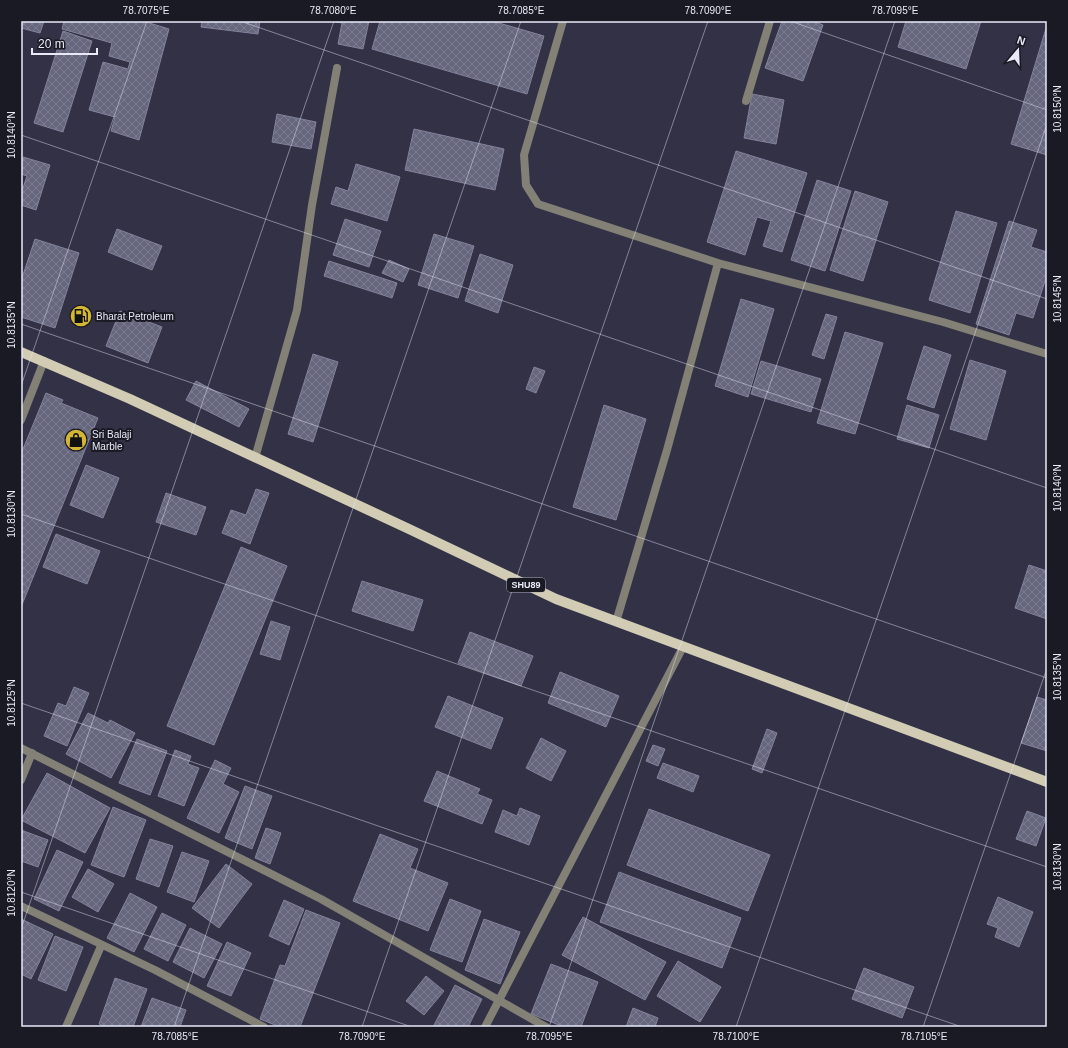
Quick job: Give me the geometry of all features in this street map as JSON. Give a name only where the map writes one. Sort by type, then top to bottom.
[{"type":"main road","name":"SHU89","points":[[21,352],[44,361],[255,458],[556,600],[1047,782]]},
{"type":"street","points":[[563,21],[524,155],[526,185],[538,204],[718,263],[943,322],[1047,354]]},
{"type":"street","points":[[746,101],[770,21]]},
{"type":"street","points":[[255,458],[297,310],[312,205],[337,68]]},
{"type":"street","points":[[616,622],[667,450],[718,263]]},
{"type":"street","points":[[21,420],[44,361]]},
{"type":"street","points":[[485,1027],[683,647]]},
{"type":"street","points":[[21,748],[321,899],[546,1027]]},
{"type":"street","points":[[21,780],[32,753]]},
{"type":"street","points":[[21,906],[101,946],[154,970],[264,1027]]},
{"type":"street","points":[[66,1027],[101,946]]},
{"type":"building","points":[[21,21],[44,21],[40,33],[21,28]]},
{"type":"building","points":[[64,21],[143,21],[169,29],[139,140],[111,131],[115,117],[89,110],[103,62],[128,69],[130,62],[109,56],[112,43],[62,29]]},
{"type":"building","points":[[202,21],[260,21],[258,34],[201,27]]},
{"type":"building","points":[[331,21],[369,21],[363,49],[338,44],[342,23]]},
{"type":"building","points":[[380,21],[492,21],[544,36],[527,94],[372,49]]},
{"type":"building","points":[[782,21],[813,21],[823,25],[803,81],[765,68]]},
{"type":"building","points":[[906,21],[981,21],[966,69],[898,47]]},
{"type":"building","points":[[1047,25],[1047,155],[1011,144]]},
{"type":"building","points":[[63,31],[92,41],[63,132],[34,123]]},
{"type":"building","points":[[752,94],[784,100],[776,144],[744,138]]},
{"type":"building","points":[[277,114],[316,122],[311,149],[272,142]]},
{"type":"building","points":[[414,129],[504,149],[495,190],[405,170]]},
{"type":"building","points":[[736,151],[807,173],[782,252],[763,246],[771,221],[757,217],[745,255],[707,242]]},
{"type":"building","points":[[23,157],[50,165],[36,210],[21,205],[21,194],[27,176],[21,174]]},
{"type":"building","points":[[356,164],[400,177],[387,221],[331,204],[336,187],[348,191]]},
{"type":"building","points":[[817,180],[851,191],[825,271],[791,260]]},
{"type":"building","points":[[855,191],[888,202],[863,281],[830,270]]},
{"type":"building","points":[[956,211],[997,223],[970,313],[929,300]]},
{"type":"building","points":[[345,219],[381,231],[369,267],[333,255]]},
{"type":"building","points":[[1009,221],[1037,230],[1031,247],[1047,252],[1047,275],[1033,318],[1016,313],[1009,335],[976,324]]},
{"type":"building","points":[[117,229],[162,246],[152,270],[108,252]]},
{"type":"building","points":[[434,234],[474,246],[458,298],[418,285]]},
{"type":"building","points":[[35,239],[79,253],[55,328],[21,317],[21,281]]},
{"type":"building","points":[[480,254],[513,265],[498,313],[465,301]]},
{"type":"building","points":[[389,260],[409,269],[403,282],[382,273]]},
{"type":"building","points":[[329,261],[397,283],[392,298],[324,276]]},
{"type":"building","points":[[741,299],[774,309],[748,397],[715,386]]},
{"type":"building","points":[[120,311],[162,327],[148,363],[106,346]]},
{"type":"building","points":[[826,314],[837,317],[824,359],[812,355]]},
{"type":"building","points":[[845,332],[883,343],[855,434],[817,423]]},
{"type":"building","points":[[924,346],[951,355],[934,408],[907,399]]},
{"type":"building","points":[[313,354],[338,362],[313,442],[288,434]]},
{"type":"building","points":[[970,360],[1006,371],[986,440],[950,429]]},
{"type":"building","points":[[761,361],[821,379],[811,412],[751,394]]},
{"type":"building","points":[[534,367],[545,371],[536,393],[526,389]]},
{"type":"building","points":[[196,381],[249,409],[239,427],[186,400]]},
{"type":"building","points":[[46,393],[63,400],[61,403],[98,418],[21,607],[21,454]]},
{"type":"building","points":[[604,405],[646,419],[616,520],[573,507]]},
{"type":"building","points":[[907,405],[939,415],[929,448],[897,439]]},
{"type":"building","points":[[86,465],[119,478],[103,518],[70,505]]},
{"type":"building","points":[[256,489],[269,493],[250,544],[222,533],[231,510],[246,515]]},
{"type":"building","points":[[166,493],[206,507],[196,535],[156,522]]},
{"type":"building","points":[[56,534],[100,551],[87,584],[43,567]]},
{"type":"building","points":[[241,547],[287,566],[214,745],[167,726]]},
{"type":"building","points":[[1029,565],[1047,571],[1047,619],[1015,608]]},
{"type":"building","points":[[362,581],[423,600],[413,631],[352,611]]},
{"type":"building","points":[[271,621],[290,627],[280,660],[260,654]]},
{"type":"building","points":[[470,632],[533,656],[521,686],[458,663]]},
{"type":"building","points":[[560,672],[619,696],[606,727],[548,703]]},
{"type":"building","points":[[74,687],[89,693],[67,746],[44,736],[58,703],[66,706]]},
{"type":"building","points":[[448,696],[503,718],[491,749],[435,727]]},
{"type":"building","points":[[1037,697],[1047,700],[1047,751],[1021,743]]},
{"type":"building","points":[[88,713],[108,723],[110,720],[135,733],[111,778],[66,754]]},
{"type":"building","points":[[767,729],[777,733],[762,773],[752,769]]},
{"type":"building","points":[[541,738],[566,751],[551,781],[526,768]]},
{"type":"building","points":[[137,739],[167,751],[150,795],[119,783]]},
{"type":"building","points":[[653,745],[665,749],[658,766],[646,761]]},
{"type":"building","points":[[175,750],[191,756],[188,764],[199,768],[184,806],[158,796]]},
{"type":"building","points":[[215,760],[231,768],[223,784],[239,792],[219,833],[187,818]]},
{"type":"building","points":[[663,763],[699,776],[693,792],[657,778]]},
{"type":"building","points":[[437,771],[480,789],[477,794],[492,800],[482,824],[424,801]]},
{"type":"building","points":[[47,773],[110,808],[85,853],[21,820]]},
{"type":"building","points":[[245,786],[272,796],[252,849],[225,838]]},
{"type":"building","points":[[113,807],[146,820],[124,877],[91,865]]},
{"type":"building","points":[[520,808],[540,816],[529,845],[495,832],[503,810],[517,816]]},
{"type":"building","points":[[649,809],[770,855],[748,911],[627,865]]},
{"type":"building","points":[[1027,811],[1046,818],[1036,846],[1016,839]]},
{"type":"building","points":[[266,828],[281,833],[270,864],[255,858]]},
{"type":"building","points":[[21,830],[48,840],[38,867],[21,861]]},
{"type":"building","points":[[380,834],[418,849],[410,868],[448,883],[428,931],[353,901]]},
{"type":"building","points":[[150,839],[173,846],[159,887],[136,879]]},
{"type":"building","points":[[57,850],[83,862],[59,911],[34,899]]},
{"type":"building","points":[[182,852],[209,861],[194,902],[167,892]]},
{"type":"building","points":[[226,864],[252,884],[219,928],[192,908]]},
{"type":"building","points":[[88,869],[114,884],[98,912],[72,897]]},
{"type":"building","points":[[619,872],[741,918],[722,968],[600,922]]},
{"type":"building","points":[[130,893],[157,907],[134,952],[107,938]]},
{"type":"building","points":[[998,897],[1033,912],[1019,947],[995,937],[998,928],[987,924]]},
{"type":"building","points":[[450,899],[481,911],[462,962],[430,950]]},
{"type":"building","points":[[284,900],[304,909],[289,945],[269,936]]},
{"type":"building","points":[[306,910],[340,923],[300,1027],[280,1027],[260,1019],[280,965],[285,966]]},
{"type":"building","points":[[162,913],[186,925],[168,961],[144,949]]},
{"type":"building","points":[[583,917],[666,962],[645,1000],[562,955]]},
{"type":"building","points":[[21,919],[53,934],[31,979],[21,974]]},
{"type":"building","points":[[484,919],[520,932],[500,984],[465,970]]},
{"type":"building","points":[[190,928],[222,944],[204,978],[173,962]]},
{"type":"building","points":[[55,936],[83,947],[66,991],[38,980]]},
{"type":"building","points":[[227,942],[251,953],[231,996],[207,986]]},
{"type":"building","points":[[678,961],[721,987],[700,1022],[657,996]]},
{"type":"building","points":[[551,964],[598,982],[581,1027],[564,1027],[531,1014]]},
{"type":"building","points":[[864,968],[914,987],[902,1018],[852,999]]},
{"type":"building","points":[[426,976],[444,991],[424,1015],[406,1001]]},
{"type":"building","points":[[115,978],[147,989],[133,1027],[106,1027],[99,1024]]},
{"type":"building","points":[[455,985],[482,999],[468,1027],[433,1027]]},
{"type":"building","points":[[152,998],[186,1010],[180,1027],[141,1027]]},
{"type":"building","points":[[633,1008],[658,1018],[655,1027],[626,1027]]},
{"type":"place","name":"Bharat Petroleum","points":[[81,316]]},
{"type":"place","name":"Sri Balaji Marble","points":[[76,440]]}]
